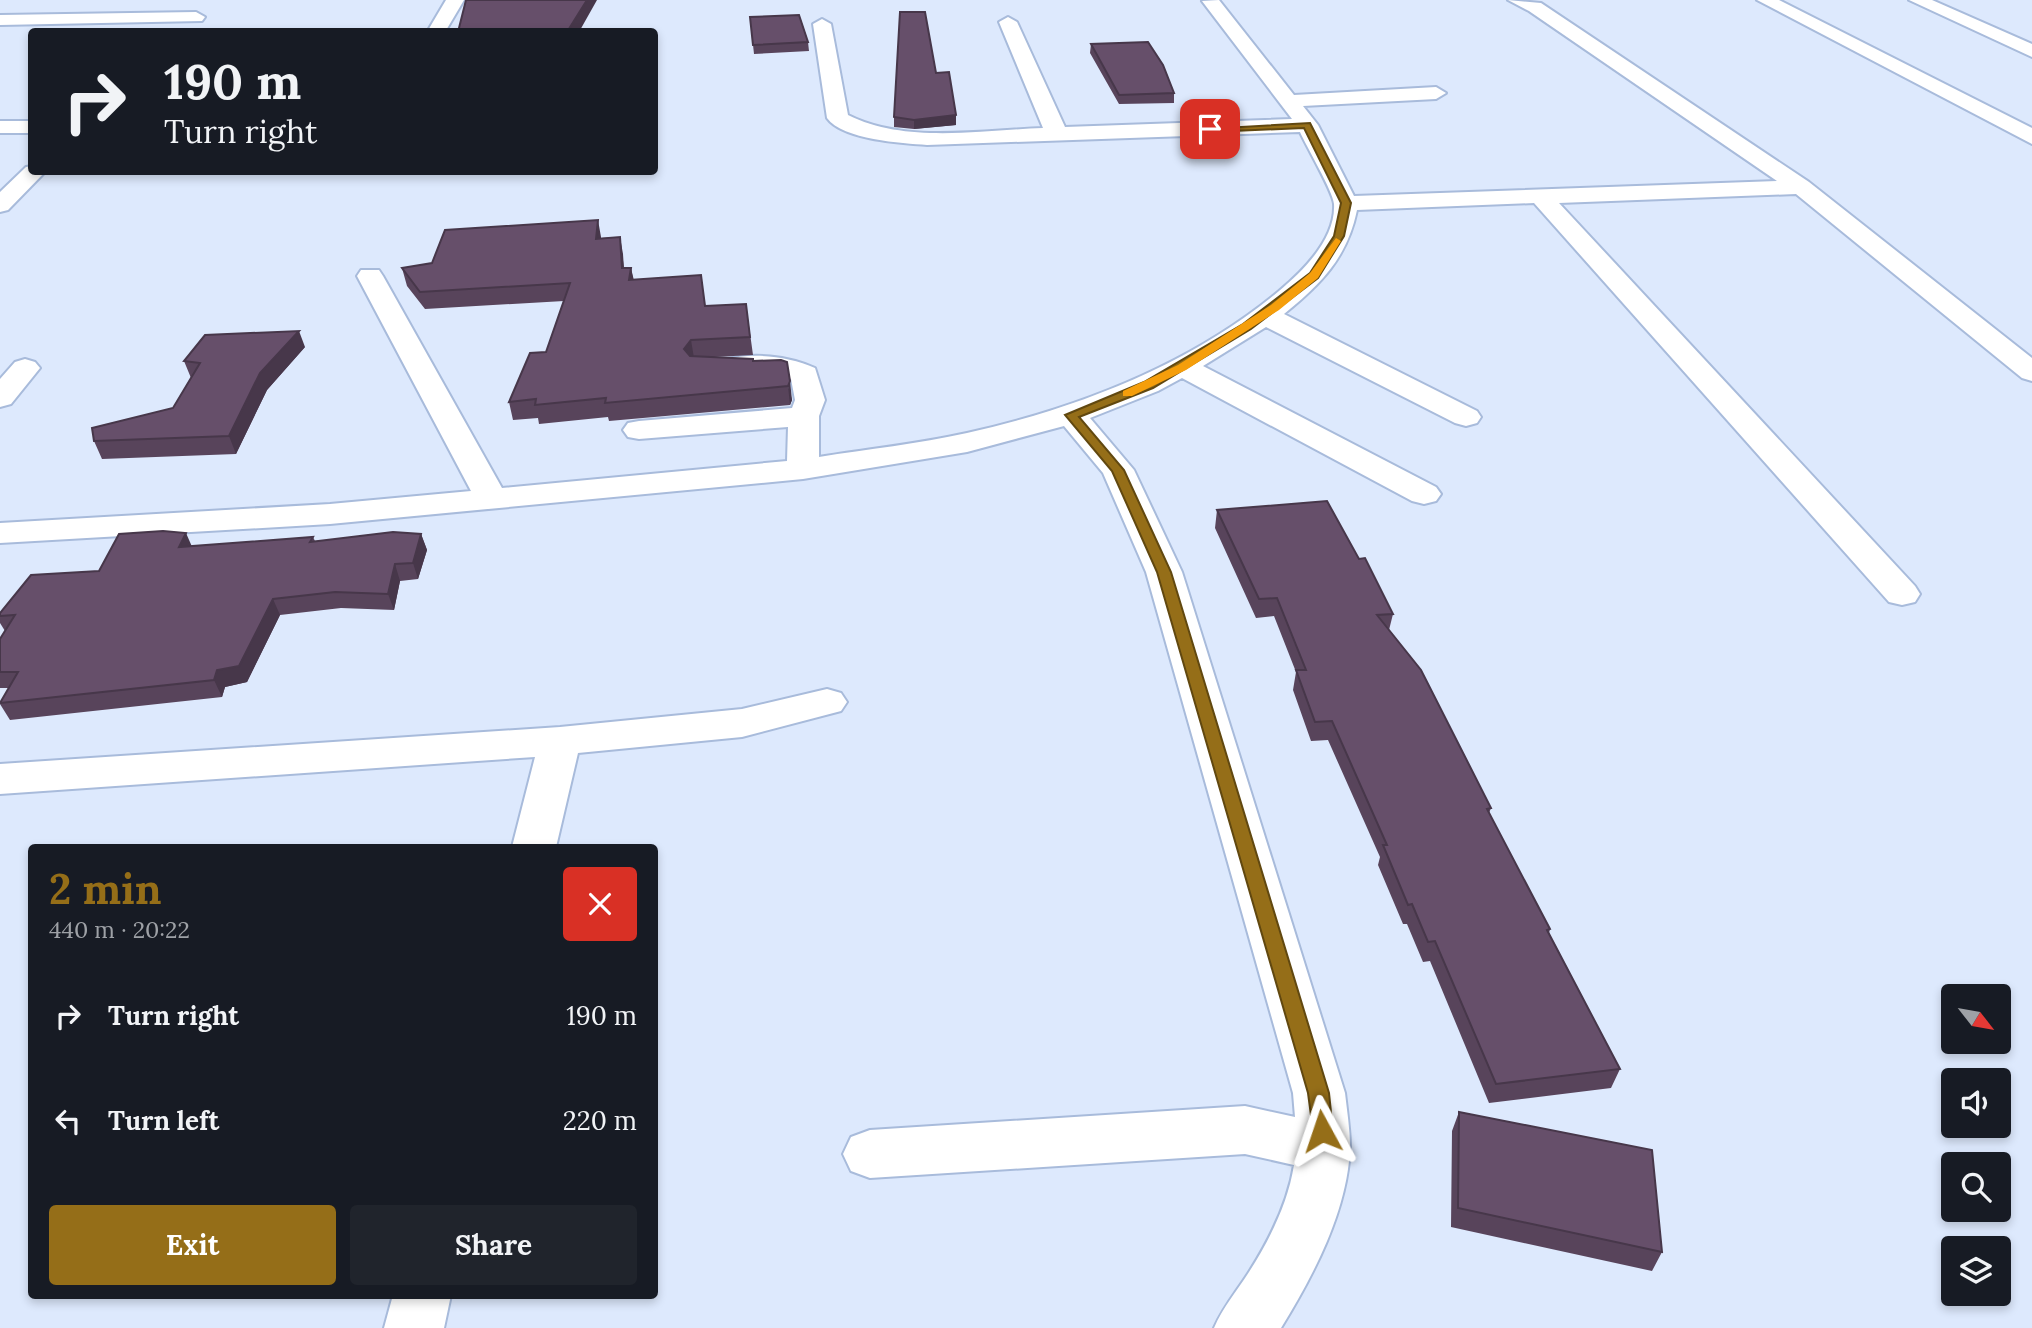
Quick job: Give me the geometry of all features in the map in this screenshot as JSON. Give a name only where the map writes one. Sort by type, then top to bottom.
[{"type":"street","points":[[123,17],[133,0]]},
{"type":"street","points":[[185,28],[212,0]]},
{"type":"street","points":[[438,28],[455,0]]},
{"type":"street","points":[[1211,0],[1225,0]]},
{"type":"street","points":[[0,533],[330,514],[803,469],[967,443],[1071,415],[1148,385],[1182,368],[1264,315],[1314,275],[1339,236],[1346,203],[1307,125],[1211,0]]},
{"type":"street","points":[[1517,0],[1535,7],[1801,187],[2032,372]]},
{"type":"street","points":[[1766,0],[2032,137]]},
{"type":"street","points":[[1918,0],[2032,51]]},
{"type":"street","points":[[0,20],[196,17]]},
{"type":"street","points":[[1009,22],[1057,134]]},
{"type":"street","points":[[822,24],[838,118],[856,128],[883,136],[927,138],[1307,125]]},
{"type":"street","points":[[1288,101],[1436,93]]},
{"type":"street","points":[[0,128],[28,127]]},
{"type":"street","points":[[0,205],[18,181]]},
{"type":"street","points":[[1346,203],[1801,187]]},
{"type":"street","points":[[1540,196],[1902,594]]},
{"type":"street","points":[[370,276],[492,499]]},
{"type":"street","points":[[1264,315],[1466,417]]},
{"type":"street","points":[[705,367],[787,366],[805,374],[810,400],[804,416],[803,469]]},
{"type":"street","points":[[0,398],[25,368]]},
{"type":"street","points":[[1182,368],[1424,494]]},
{"type":"street","points":[[1071,415],[1118,470],[1164,572],[1319,1093],[1323,1149],[1312,1204],[1290,1255],[1244,1328]]},
{"type":"street","points":[[639,430],[804,416]]},
{"type":"street","points":[[0,779],[560,741],[741,723],[827,702]]},
{"type":"street","points":[[535,844],[560,741]]},
{"type":"street","points":[[870,1154],[1245,1130],[1271,1134],[1323,1149]]},
{"type":"street","points":[[414,1328],[421,1299]]},
{"type":"building","points":[[466,0],[587,0],[570,28],[459,28]]},
{"type":"building","points":[[900,12],[925,12],[936,73],[949,72],[956,115],[914,120],[894,117]]},
{"type":"building","points":[[799,15],[808,42],[753,45],[750,17]]},
{"type":"building","points":[[1148,42],[1163,65],[1174,93],[1119,95],[1091,44]]},
{"type":"building","points":[[598,220],[596,239],[620,237],[622,268],[631,268],[629,280],[701,275],[705,306],[746,304],[750,337],[691,340],[684,349],[690,356],[753,361],[781,360],[787,362],[790,381],[788,386],[605,403],[606,398],[535,405],[536,399],[509,402],[530,353],[546,352],[570,283],[420,292],[402,268],[432,263],[445,230]]},
{"type":"building","points":[[299,331],[260,373],[229,436],[94,441],[92,428],[173,408],[200,363],[184,361],[205,335]]},
{"type":"building","points":[[1327,501],[1359,559],[1365,558],[1393,614],[1377,615],[1421,670],[1491,808],[1487,809],[1550,929],[1547,930],[1620,1069],[1496,1084],[1435,941],[1428,942],[1412,904],[1408,905],[1383,845],[1387,845],[1332,721],[1315,722],[1296,670],[1306,670],[1277,598],[1259,599],[1217,510]]},
{"type":"building","points":[[163,531],[186,533],[179,547],[313,537],[310,542],[393,532],[421,534],[413,563],[395,564],[388,594],[335,592],[273,599],[239,666],[217,670],[214,680],[0,703],[18,672],[0,672],[0,639],[15,615],[0,616],[0,613],[31,575],[99,571],[119,534]]},
{"type":"building","points":[[1459,1112],[1652,1150],[1662,1252],[1458,1208]]},
{"type":"slow traffic","points":[[1128,393],[1182,368],[1275,307],[1314,275],[1336,241]]},
{"type":"route","points":[[1210,129],[1307,125],[1346,203],[1339,236],[1314,275],[1275,307],[1213,349],[1148,385],[1071,415],[1118,470],[1164,572],[1319,1093],[1322,1131]]}]
